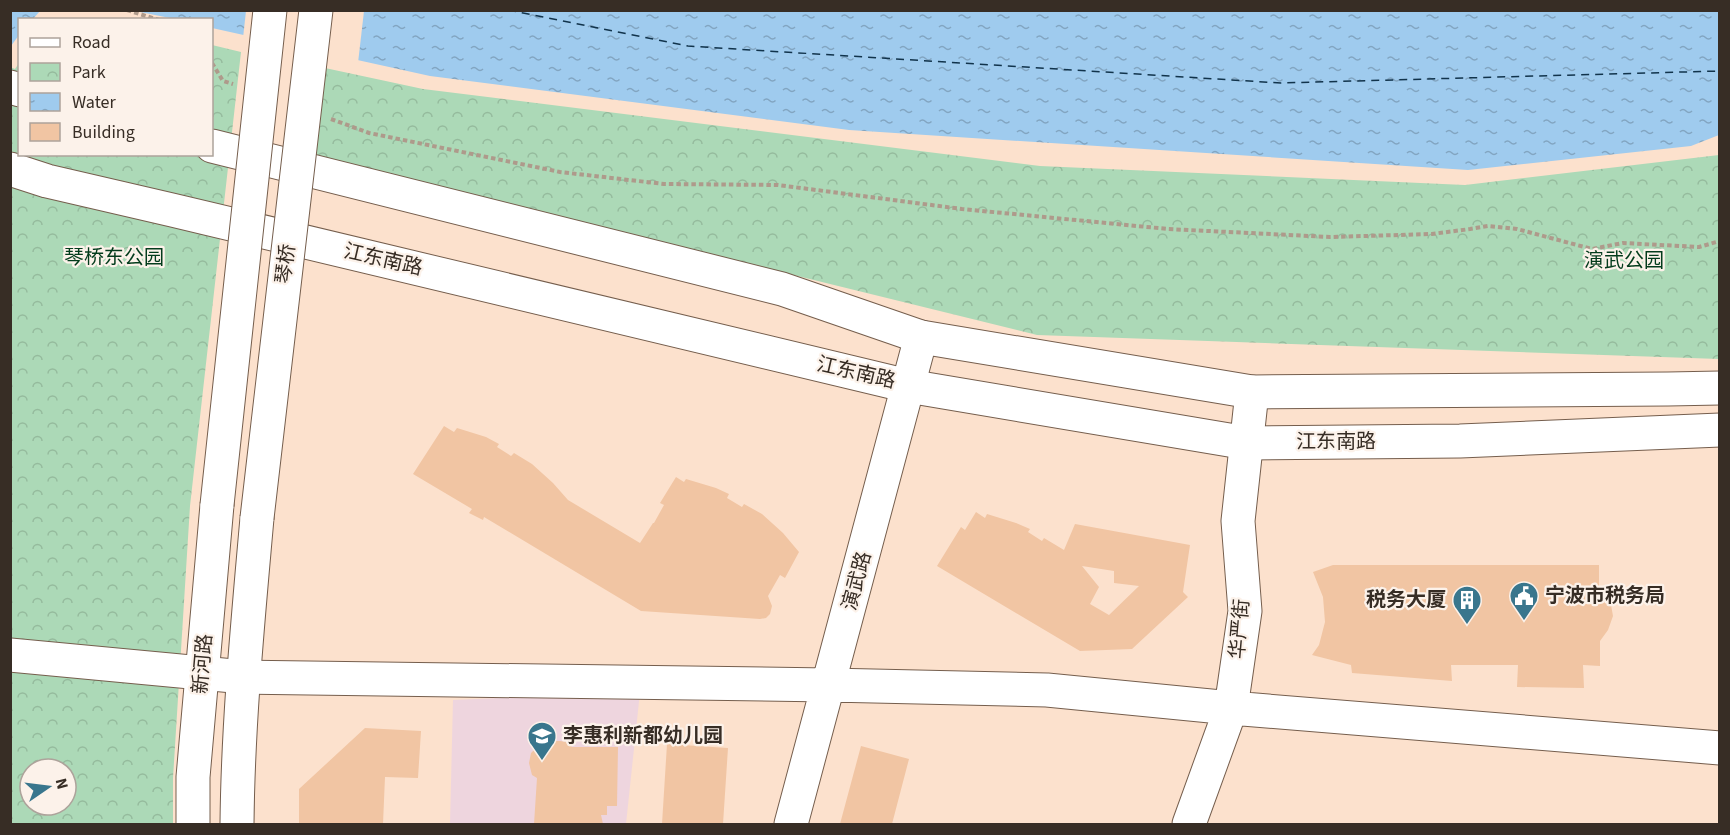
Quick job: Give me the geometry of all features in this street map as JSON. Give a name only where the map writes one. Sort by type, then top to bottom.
[{"type":"main road","name":"新河路","points":[[193,825],[193,777],[217,505],[270,10]]},
{"type":"main road","name":"琴桥","points":[[244,677],[257,518],[316,10]]},
{"type":"main road","points":[[213,146],[782,289],[921,337],[1252,392],[1719,388]]},
{"type":"main road","name":"江东南路","points":[[10,169],[47,181],[908,386],[1247,443],[1460,441],[1719,430]]},
{"type":"main road","name":"演武路","points":[[791,825],[921,337]]},
{"type":"main road","name":"华严街","points":[[1189,825],[1231,708],[1245,611],[1238,521],[1252,392]]},
{"type":"main road","points":[[10,655],[244,677],[1047,690],[1231,708],[1719,748]]},
{"type":"main road","points":[[237,825],[237,778],[244,677]]},
{"type":"path","points":[[128,10],[153,18]]},
{"type":"path","points":[[213,65],[223,81],[234,85]]},
{"type":"path","points":[[324,117],[369,133],[560,172],[664,184],[778,185],[962,209],[1168,230],[1330,237],[1431,234],[1470,230],[1488,225],[1517,229],[1592,249],[1623,243],[1699,247],[1719,241]]},
{"type":"shaded area","name":"李惠利新都幼儿园","points":[[640,692],[626,824],[450,824],[453,700]]},
{"type":"green space","name":"琴桥东公园","points":[[213,45],[241,52],[190,506],[173,778],[173,824],[11,824],[10,67],[15,69],[18,64],[18,156],[213,156]]},
{"type":"green space","name":"演武公园","points":[[325,68],[423,89],[1040,166],[1465,185],[1719,155],[1719,359],[1037,335],[311,156]]},
{"type":"water","points":[[11,10],[40,11],[34,18],[18,18],[18,36],[11,46]]},
{"type":"water","points":[[135,11],[1719,11],[1719,135],[1691,146],[1468,170],[849,130],[430,76],[213,28],[213,18],[170,18]]},
{"type":"pier","points":[[246,11],[364,11],[358,63],[243,38]]},
{"type":"building","points":[[444,426],[454,432],[457,428],[486,437],[499,444],[497,447],[511,456],[514,453],[532,464],[568,500],[640,543],[664,505],[660,503],[676,477],[684,482],[686,479],[716,488],[729,494],[727,498],[742,507],[744,504],[762,514],[799,552],[785,578],[780,575],[768,596],[772,606],[766,618],[641,611],[484,517],[483,520],[469,513],[472,509],[413,474]]},
{"type":"building","points":[[976,512],[985,518],[987,514],[1030,529],[1028,532],[1042,541],[1044,538],[1064,550],[1075,524],[1190,545],[1183,592],[1188,597],[1132,649],[1080,651],[937,566],[961,527],[965,530]],"holes":[[[1082,566],[1114,571],[1114,583],[1139,586],[1109,615],[1090,604],[1099,587]]]},
{"type":"building","name":"税务大厦","points":[[1333,565],[1599,565],[1599,590],[1607,597],[1613,616],[1608,630],[1600,641],[1600,666],[1583,665],[1584,688],[1517,687],[1518,665],[1451,665],[1452,681],[1352,673],[1351,665],[1312,655],[1319,645],[1325,622],[1323,597],[1313,572]]},
{"type":"building","points":[[365,728],[421,731],[418,778],[385,777],[383,824],[299,824],[299,789]]},
{"type":"building","points":[[551,741],[568,742],[572,747],[618,747],[617,806],[607,806],[607,815],[601,815],[603,824],[534,824],[537,778],[532,775],[529,763],[531,753]]},
{"type":"building","points":[[667,744],[728,748],[723,824],[662,824]]},
{"type":"building","points":[[861,746],[909,759],[892,824],[840,824]]},
{"type":"ferry route","points":[[508,10],[688,46],[1281,83],[1720,71]]},
{"type":"place","name":"宁波市税务局","points":[[1524,622]]},
{"type":"place","name":"税务大厦","points":[[1467,626]]},
{"type":"place","name":"李惠利新都幼儿园","points":[[542,762]]}]
